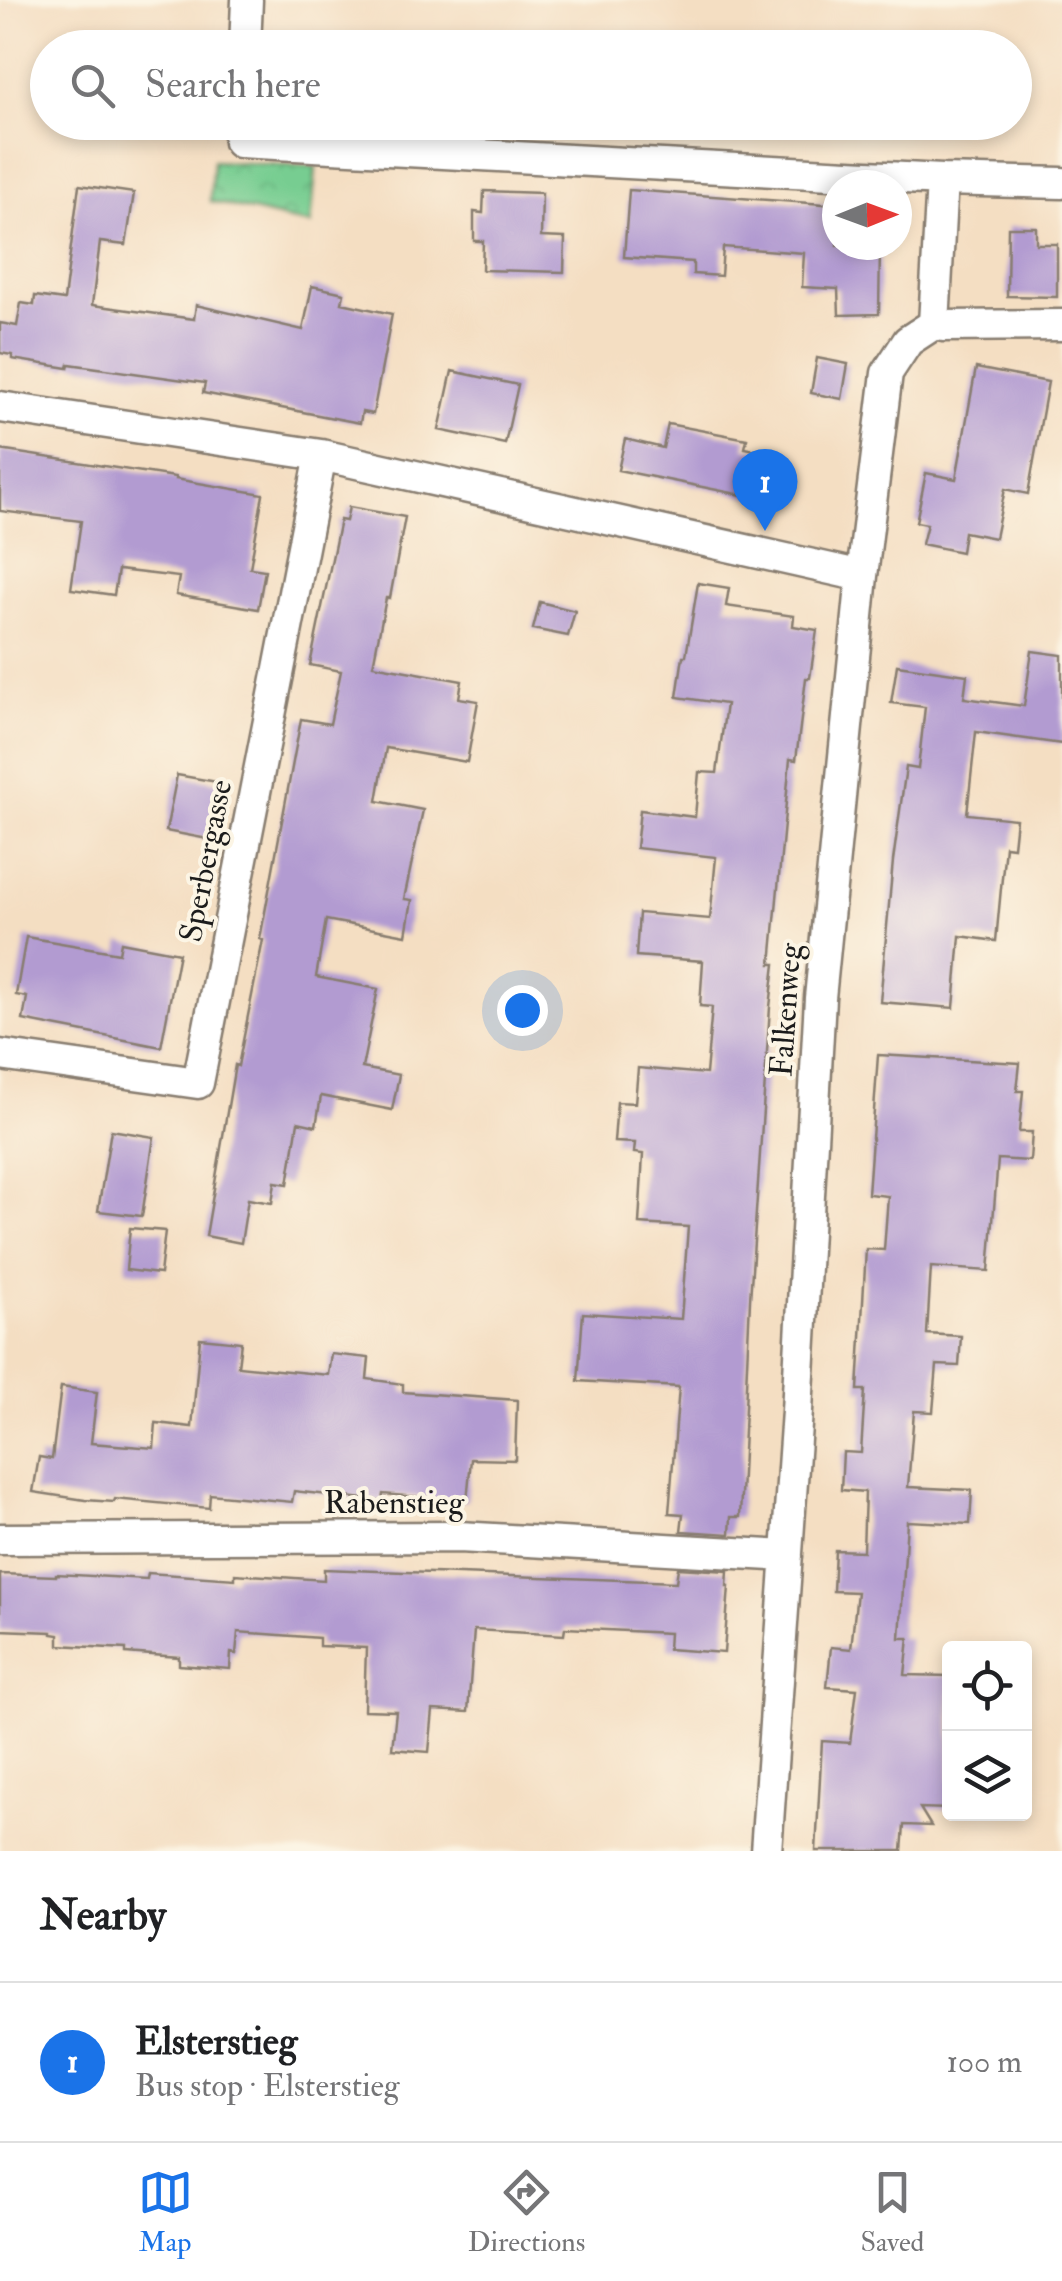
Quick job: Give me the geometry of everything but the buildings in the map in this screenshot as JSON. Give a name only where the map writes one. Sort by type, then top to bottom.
[{"type":"street","points":[[246,30],[248,0]]},
{"type":"street","points":[[239,140],[942,180],[1062,183]]},
{"type":"street","points":[[942,180],[934,324],[1062,326]]},
{"type":"street","name":"Falkenweg","points":[[766,1851],[820,998],[862,576],[887,373],[908,341],[934,324]]},
{"type":"street","points":[[0,406],[321,456],[862,576]]},
{"type":"street","name":"Sperbergasse","points":[[0,1055],[198,1083],[321,456]]},
{"type":"street","name":"Rabenstieg","points":[[0,1539],[459,1537],[787,1556]]},
{"type":"green space","points":[[213,161],[316,167],[311,225],[210,201]]},
{"type":"place","name":"Elsterstieg","points":[[765,531]]}]
